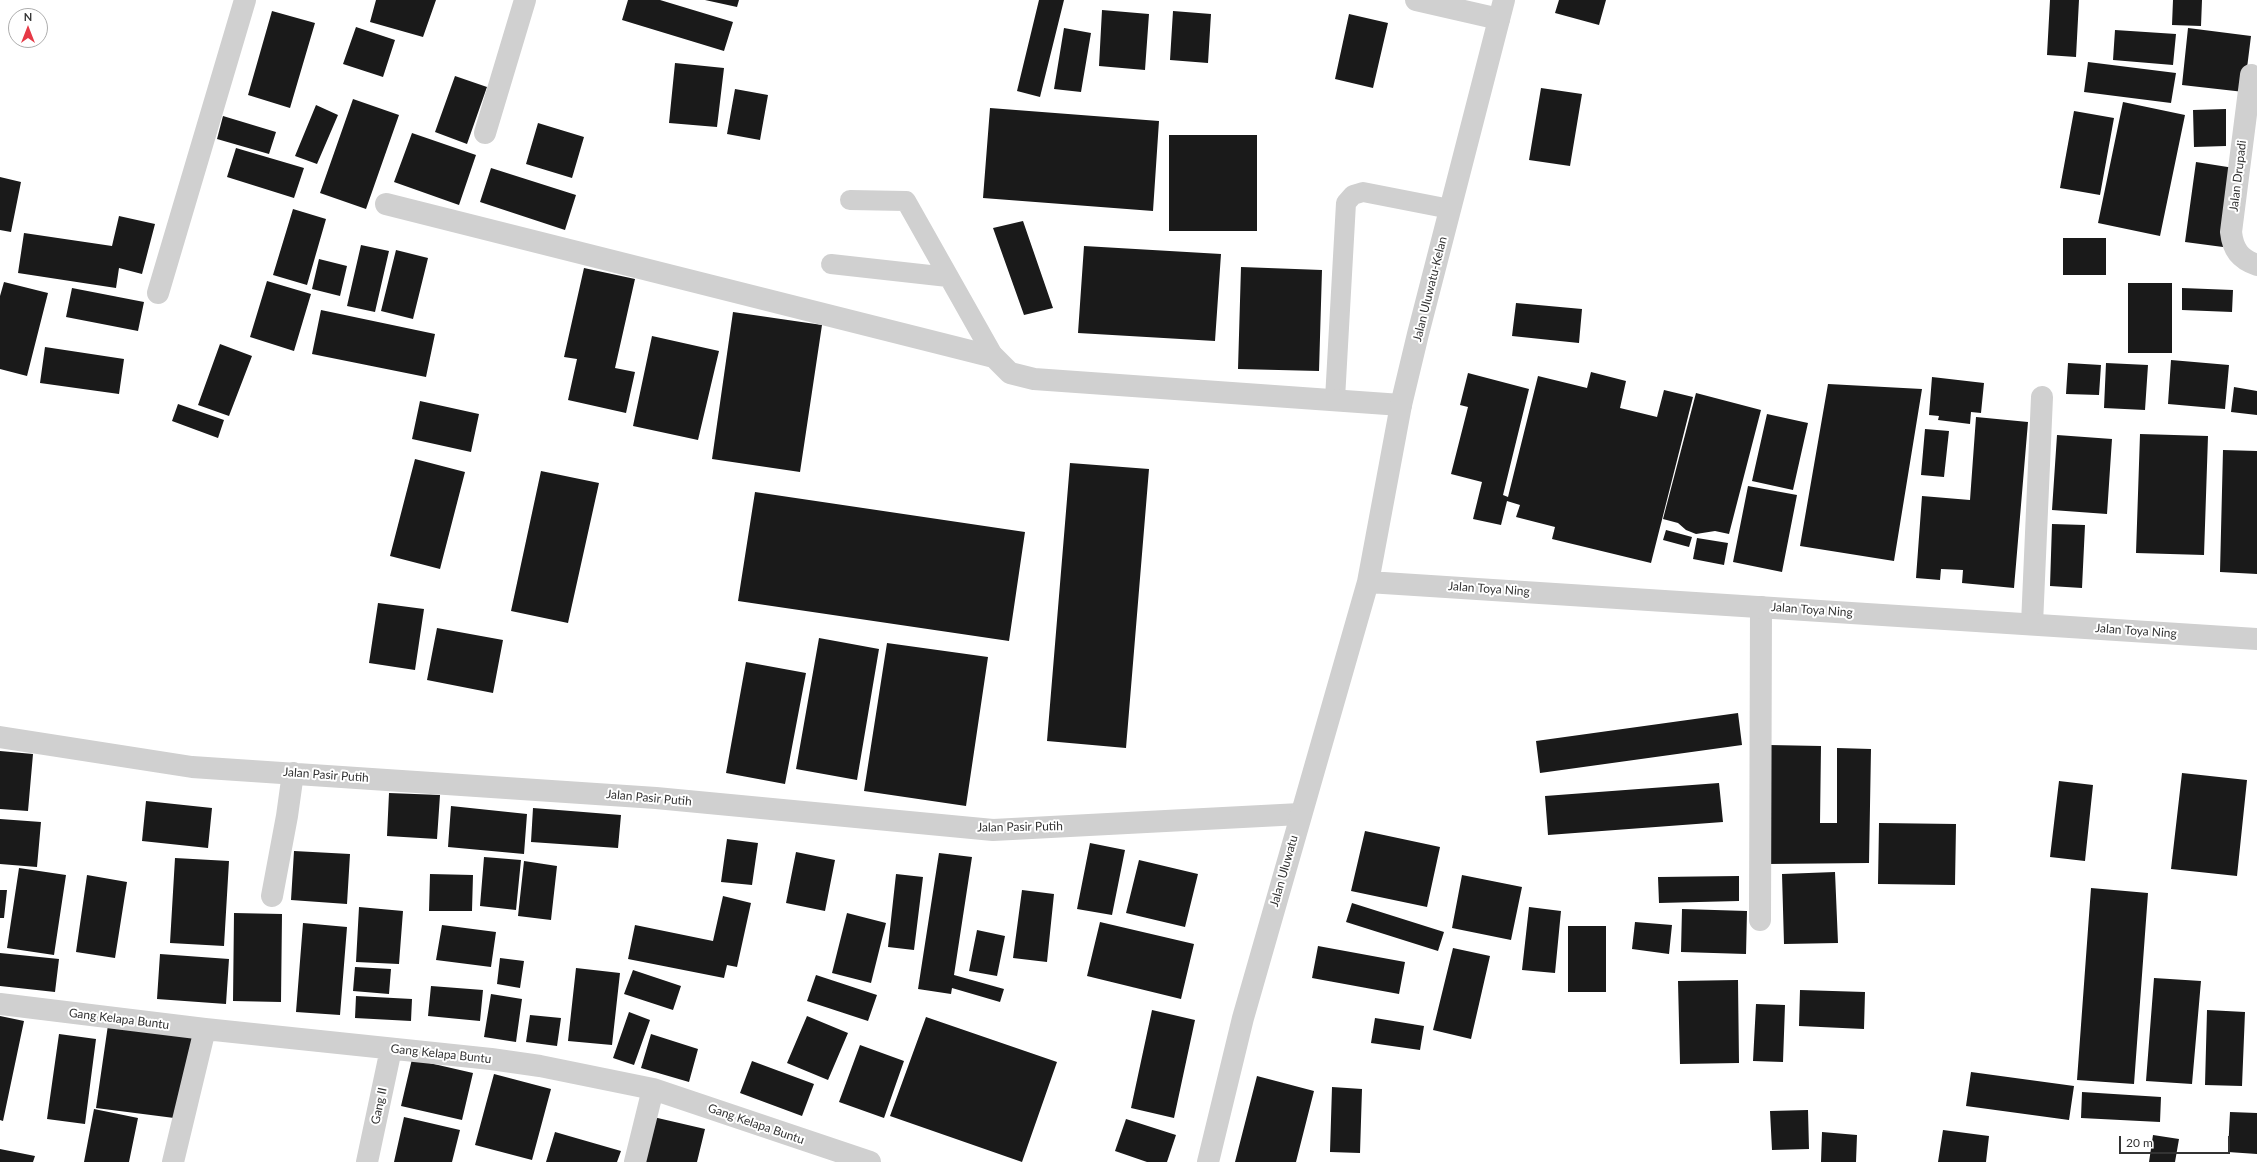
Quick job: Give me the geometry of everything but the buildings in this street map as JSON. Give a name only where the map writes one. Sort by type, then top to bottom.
[{"type":"street","points":[[158,293],[245,0]]},
{"type":"street","points":[[485,133],[526,0]]},
{"type":"street","points":[[1416,0],[1502,10]]},
{"type":"street","name":"Jalan Uluwatu-Kelan","points":[[1368,582],[1401,405],[1502,10]]},
{"type":"street","name":"Jalan Drupadi","points":[[2251,75],[2231,232],[2232,241],[2237,253],[2257,265]]},
{"type":"street","points":[[386,204],[994,357],[1010,373],[1034,380],[1335,399],[1401,405]]},
{"type":"street","points":[[2032,624],[2042,397]]},
{"type":"street","name":"Jalan Toya Ning","points":[[1368,582],[2257,638]]},
{"type":"street","name":"Jalan Uluwatu","points":[[1208,1162],[1243,1018],[1300,814],[1368,582]]},
{"type":"street","points":[[1760,920],[1761,607]]},
{"type":"street","name":"Jalan Pasir Putih","points":[[0,737],[192,767],[656,798],[993,830],[1300,814]]},
{"type":"street","points":[[272,896],[287,816],[293,773]]},
{"type":"street","name":"Gang Kelapa Buntu","points":[[0,1004],[205,1030],[491,1059],[653,1089],[870,1162]]},
{"type":"street","points":[[173,1162],[205,1030]]},
{"type":"street","name":"Gang II","points":[[367,1162],[391,1049]]},
{"type":"street","points":[[635,1162],[653,1089]]},
{"type":"lane","points":[[1335,399],[1346,203],[1353,195],[1363,192],[1450,209]]},
{"type":"lane","points":[[850,200],[906,201],[994,357]]},
{"type":"lane","points":[[831,264],[948,277]]}]
